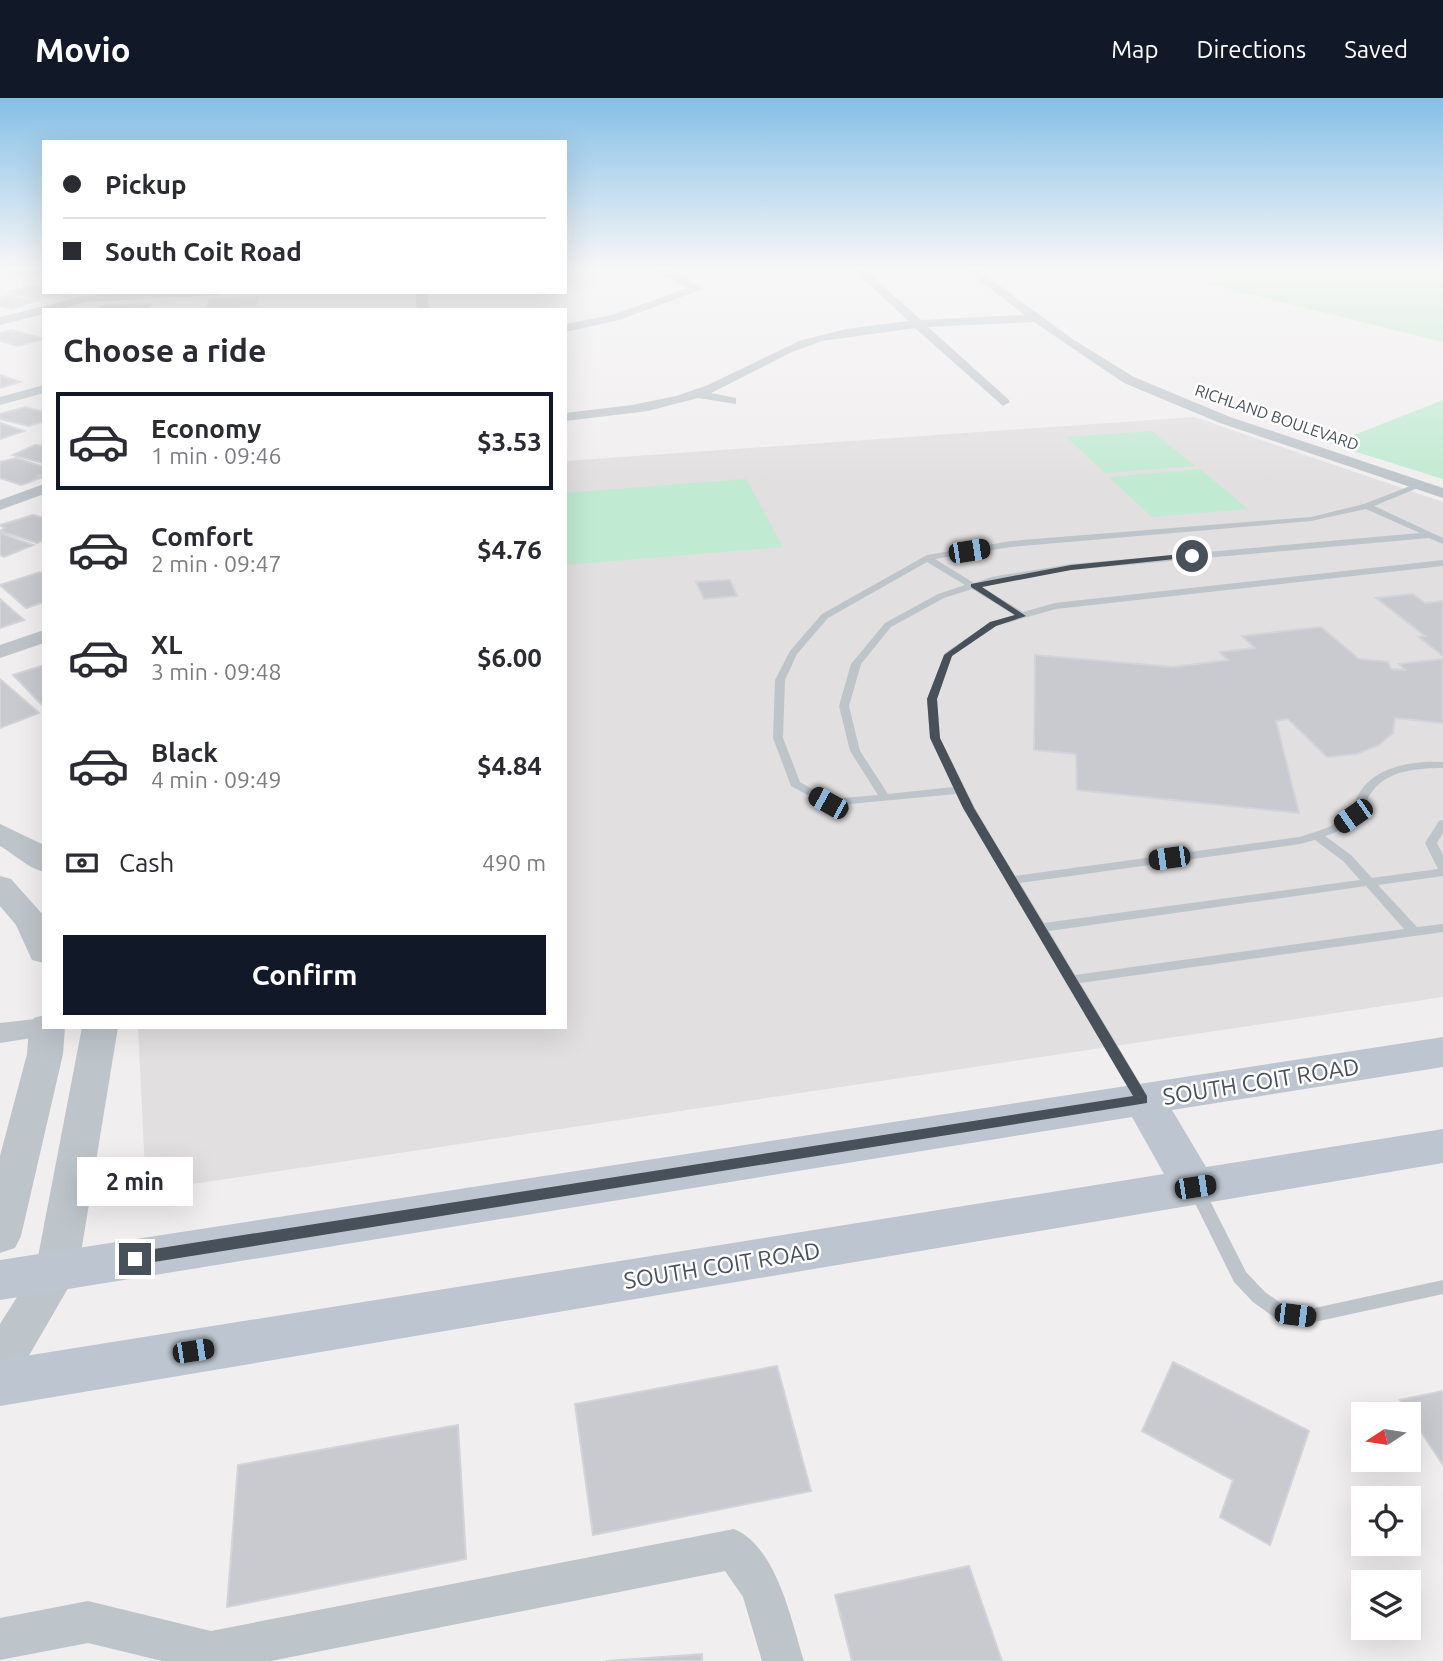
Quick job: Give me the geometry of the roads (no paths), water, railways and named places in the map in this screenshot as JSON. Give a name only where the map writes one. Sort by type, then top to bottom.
[{"type":"main road","name":"SOUTH COIT ROAD","points":[[0,1280],[1443,1052]]},
{"type":"main road","points":[[1143,1099],[1195,1187]]},
{"type":"main road","name":"SOUTH COIT ROAD","points":[[0,1383],[1443,1146]]},
{"type":"street","points":[[567,417],[661,404],[698,394],[785,351],[814,340]]},
{"type":"street","points":[[936,340],[1003,402]]},
{"type":"street","name":"RICHLAND BOULEVARD","points":[[1067,340],[1099,363],[1168,398],[1443,492]]},
{"type":"street","points":[[0,401],[42,389]]},
{"type":"street","points":[[698,394],[731,401]]},
{"type":"street","points":[[0,505],[42,490]]},
{"type":"street","points":[[0,652],[42,637]]},
{"type":"street","points":[[0,833],[35,853],[42,861]]},
{"type":"street","points":[[0,886],[31,922],[42,947]]},
{"type":"street","points":[[0,1033],[42,1028]]},
{"type":"street","points":[[0,1236],[45,1054],[47,1029]]},
{"type":"street","points":[[0,1364],[57,1271],[100,1029]]},
{"type":"street","points":[[0,1639],[88,1622],[211,1652],[734,1549],[760,1587],[783,1661]]},
{"type":"lane","points":[[960,790],[828,803],[795,784],[778,738],[780,680],[793,653],[825,616],[927,558],[1011,544],[1311,519],[1367,506],[1421,485]]},
{"type":"lane","points":[[1367,506],[1443,541]]},
{"type":"lane","points":[[885,797],[855,751],[844,706],[856,664],[888,625],[941,596],[974,586],[1071,567],[1431,535]]},
{"type":"lane","points":[[927,558],[1022,616]]},
{"type":"lane","points":[[1143,1099],[960,790],[935,738],[932,699],[948,655],[993,624],[1055,606],[1443,563]]},
{"type":"lane","points":[[1012,880],[1300,840],[1335,829],[1353,816],[1365,793],[1384,775],[1418,766],[1443,765]]},
{"type":"lane","points":[[1443,823],[1431,843],[1432,850],[1443,866]]},
{"type":"lane","points":[[1316,835],[1338,850],[1414,932]]},
{"type":"lane","points":[[1040,928],[1443,872]]},
{"type":"lane","points":[[1071,980],[1443,928]]},
{"type":"lane","points":[[1195,1187],[1240,1277],[1259,1297],[1281,1313],[1310,1316],[1443,1287]]}]
